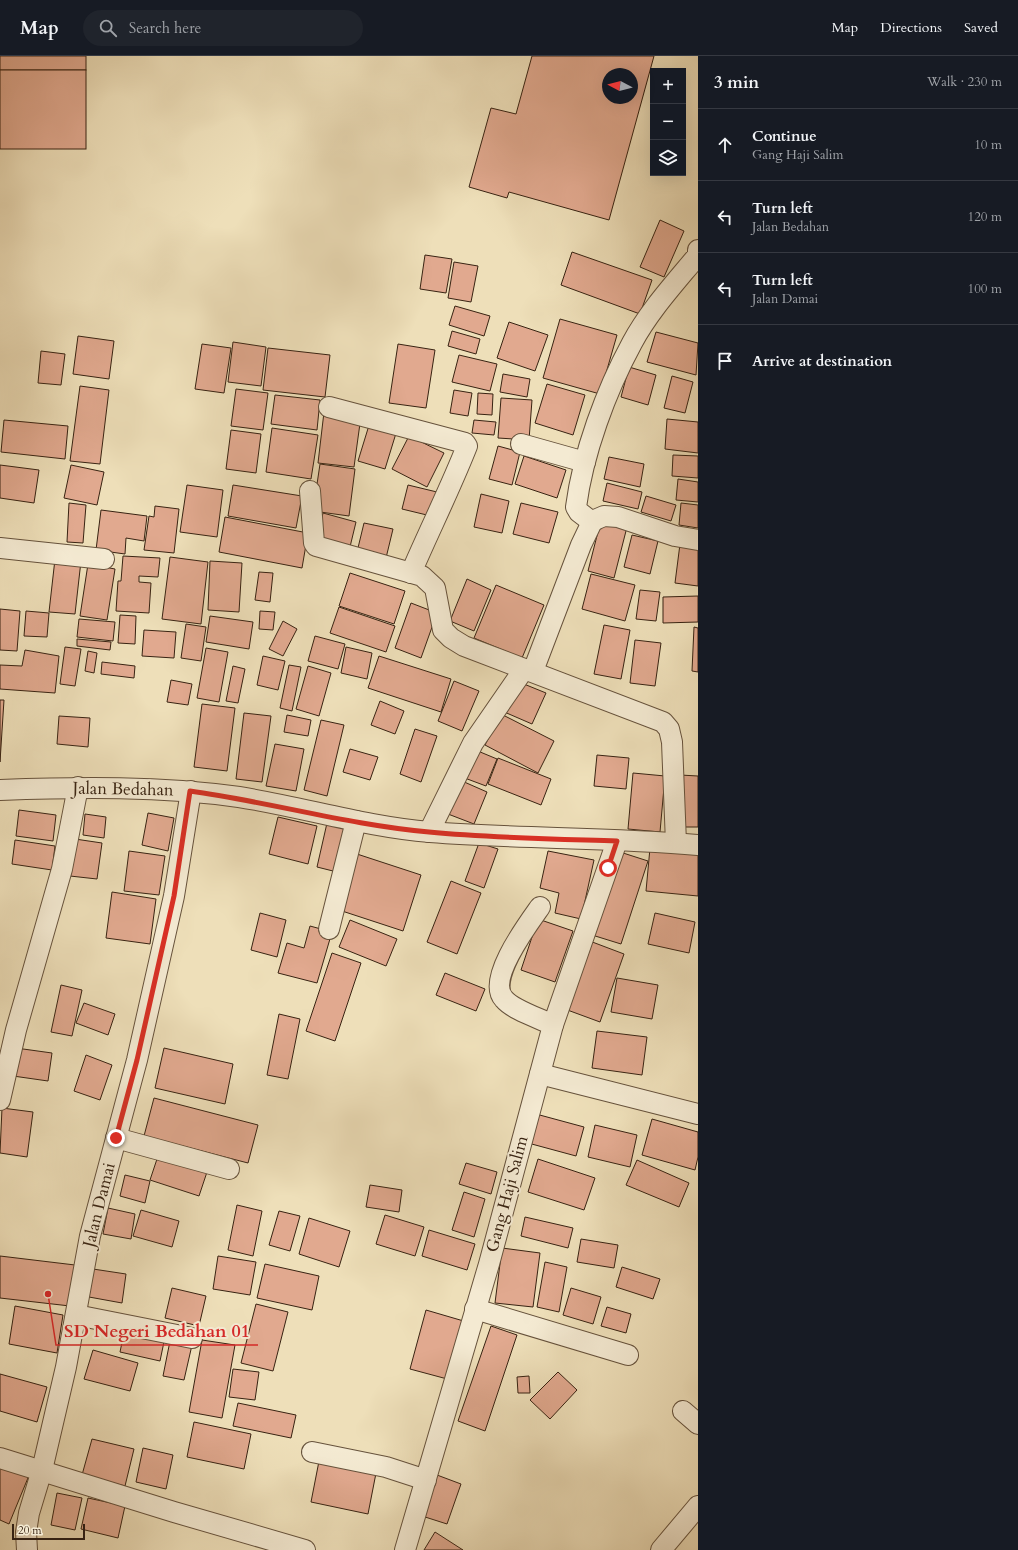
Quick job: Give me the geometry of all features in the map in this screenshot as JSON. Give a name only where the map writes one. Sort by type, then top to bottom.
[{"type":"street","points":[[592,522],[579,512],[576,507],[585,462],[605,401],[632,343],[651,313],[698,255],[698,250]]},
{"type":"street","points":[[329,407],[466,443],[467,446],[458,469],[411,573]]},
{"type":"street","points":[[521,444],[585,462]]},
{"type":"street","points":[[310,491],[314,543],[316,546],[422,576],[435,588],[443,630],[451,638],[464,646],[664,722],[669,729],[672,742],[676,843]]},
{"type":"street","points":[[429,832],[474,743],[528,670],[592,522],[604,516],[618,516],[675,536],[698,540]]},
{"type":"street","points":[[0,548],[104,559]]},
{"type":"street","points":[[0,1100],[16,1030],[62,869],[78,787]]},
{"type":"street","name":"Jalan Bedahan","points":[[0,790],[78,787],[190,791],[242,798],[356,821],[429,832],[698,845]]},
{"type":"street","name":"Jalan Damai","points":[[27,1550],[26,1532],[29,1513],[42,1470],[76,1315],[90,1236],[137,1060],[174,896],[190,791]]},
{"type":"street","points":[[329,929],[356,821]]},
{"type":"street","name":"Gang Haji Salim","points":[[405,1550],[475,1309],[553,1025],[617,841]]},
{"type":"street","points":[[540,907],[517,940],[500,979],[499,992],[512,1006],[553,1025]]},
{"type":"street","points":[[540,1074],[698,1114]]},
{"type":"street","points":[[116,1138],[230,1169]]},
{"type":"street","points":[[475,1309],[628,1355]]},
{"type":"street","points":[[76,1315],[192,1338]]},
{"type":"street","points":[[312,1452],[386,1467],[426,1480]]},
{"type":"street","points":[[0,1458],[174,1512],[305,1550]]},
{"type":"street","points":[[661,1550],[698,1506]]},
{"type":"building","points":[[0,56],[86,56],[86,70],[0,70]]},
{"type":"building","points":[[532,56],[654,56],[609,220],[509,192],[507,198],[469,187],[491,108],[516,114]]},
{"type":"building","points":[[0,70],[86,70],[86,149],[0,149]]},
{"type":"building","points":[[660,220],[684,231],[664,277],[640,267]]},
{"type":"building","points":[[572,252],[652,280],[640,314],[561,285]]},
{"type":"building","points":[[425,255],[452,259],[446,293],[420,289]]},
{"type":"building","points":[[454,262],[478,266],[471,302],[448,298]]},
{"type":"building","points":[[455,306],[490,316],[484,336],[449,325]]},
{"type":"building","points":[[560,319],[617,335],[600,394],[543,378]]},
{"type":"building","points":[[509,322],[548,335],[535,371],[497,358]]},
{"type":"building","points":[[452,331],[480,339],[476,354],[448,346]]},
{"type":"building","points":[[656,332],[698,343],[696,375],[647,362]]},
{"type":"building","points":[[78,336],[114,341],[109,379],[73,374]]},
{"type":"building","points":[[233,342],[266,347],[261,386],[228,382]]},
{"type":"building","points":[[202,344],[231,348],[224,393],[195,389]]},
{"type":"building","points":[[398,344],[435,350],[426,408],[389,403]]},
{"type":"building","points":[[268,348],[330,355],[325,397],[263,390]]},
{"type":"building","points":[[41,351],[65,354],[61,385],[38,383]]},
{"type":"building","points":[[459,355],[497,364],[490,391],[452,382]]},
{"type":"building","points":[[629,367],[656,375],[648,405],[621,397]]},
{"type":"building","points":[[503,374],[530,379],[527,397],[500,392]]},
{"type":"building","points":[[672,376],[693,382],[685,413],[664,408]]},
{"type":"building","points":[[547,384],[585,395],[573,435],[535,423]]},
{"type":"building","points":[[80,386],[109,390],[100,464],[70,461]]},
{"type":"building","points":[[236,389],[268,393],[263,430],[231,426]]},
{"type":"building","points":[[454,390],[472,393],[468,416],[450,413]]},
{"type":"building","points":[[478,393],[493,394],[492,415],[477,414]]},
{"type":"building","points":[[275,395],[320,400],[317,430],[271,424]]},
{"type":"building","points":[[501,398],[532,400],[529,440],[498,438]]},
{"type":"building","points":[[324,412],[361,416],[354,467],[318,463]]},
{"type":"building","points":[[667,419],[698,422],[698,453],[665,449]]},
{"type":"building","points":[[4,420],[68,426],[65,459],[1,452]]},
{"type":"building","points":[[474,420],[496,422],[494,435],[472,433]]},
{"type":"building","points":[[370,422],[397,430],[385,469],[358,461]]},
{"type":"building","points":[[272,428],[318,435],[311,479],[266,472]]},
{"type":"building","points":[[231,430],[261,434],[256,473],[226,469]]},
{"type":"building","points":[[409,436],[444,453],[427,487],[392,469]]},
{"type":"building","points":[[498,446],[520,452],[512,485],[489,479]]},
{"type":"building","points":[[673,455],[698,456],[698,478],[672,476]]},
{"type":"building","points":[[524,456],[566,470],[557,498],[515,484]]},
{"type":"building","points":[[609,457],[644,464],[640,487],[604,479]]},
{"type":"building","points":[[320,464],[355,469],[349,516],[313,511]]},
{"type":"building","points":[[0,465],[39,470],[34,503],[0,498]]},
{"type":"building","points":[[71,465],[104,472],[97,505],[64,498]]},
{"type":"building","points":[[678,479],[698,482],[698,502],[676,500]]},
{"type":"building","points":[[607,483],[642,492],[638,509],[603,501]]},
{"type":"building","points":[[187,485],[223,490],[217,537],[180,532]]},
{"type":"building","points":[[233,485],[302,496],[296,528],[228,516]]},
{"type":"building","points":[[408,485],[437,492],[431,516],[402,509]]},
{"type":"building","points":[[481,494],[509,501],[502,533],[474,527]]},
{"type":"building","points":[[646,496],[676,505],[671,521],[641,512]]},
{"type":"building","points":[[69,503],[86,505],[83,543],[67,542]]},
{"type":"building","points":[[521,503],[558,512],[549,543],[513,534]]},
{"type":"building","points":[[681,503],[698,505],[698,528],[679,525]]},
{"type":"building","points":[[155,506],[179,509],[174,553],[144,550],[149,516],[154,517]]},
{"type":"building","points":[[101,510],[147,516],[144,541],[126,538],[125,554],[96,550]]},
{"type":"building","points":[[323,513],[356,522],[349,551],[316,543]]},
{"type":"building","points":[[225,517],[308,533],[302,568],[219,552]]},
{"type":"building","points":[[601,520],[627,527],[614,578],[588,571]]},
{"type":"building","points":[[364,523],[393,529],[386,558],[357,552]]},
{"type":"building","points":[[632,535],[658,541],[650,574],[624,567]]},
{"type":"building","points":[[680,544],[698,547],[698,586],[675,583]]},
{"type":"building","points":[[123,556],[160,558],[158,577],[139,576],[139,582],[151,583],[149,613],[116,611],[118,581],[121,581]]},
{"type":"building","points":[[170,557],[208,562],[201,624],[162,619]]},
{"type":"building","points":[[55,559],[81,561],[75,614],[49,612]]},
{"type":"building","points":[[210,561],[242,563],[239,612],[208,610]]},
{"type":"building","points":[[88,564],[115,569],[107,620],[80,616]]},
{"type":"building","points":[[259,572],[273,573],[270,602],[255,600]]},
{"type":"building","points":[[350,573],[405,591],[394,624],[339,606]]},
{"type":"building","points":[[591,574],[635,585],[625,621],[582,609]]},
{"type":"building","points":[[467,579],[491,590],[474,631],[450,621]]},
{"type":"building","points":[[496,585],[544,605],[522,658],[474,638]]},
{"type":"building","points":[[640,590],[660,592],[656,621],[636,619]]},
{"type":"building","points":[[698,596],[698,622],[663,623],[663,597]]},
{"type":"building","points":[[411,603],[437,613],[421,658],[395,648]]},
{"type":"building","points":[[339,607],[395,626],[386,652],[330,633]]},
{"type":"building","points":[[0,609],[20,611],[17,651],[0,650]]},
{"type":"building","points":[[26,611],[49,613],[47,637],[24,636]]},
{"type":"building","points":[[260,611],[275,612],[273,630],[259,629]]},
{"type":"building","points":[[120,615],[136,616],[135,644],[118,643]]},
{"type":"building","points":[[210,616],[253,622],[249,649],[206,642]]},
{"type":"building","points":[[79,619],[115,622],[113,641],[77,637]]},
{"type":"building","points":[[283,621],[297,629],[283,656],[269,649]]},
{"type":"building","points":[[186,624],[206,627],[201,661],[181,658]]},
{"type":"building","points":[[604,625],[630,630],[621,679],[594,674]]},
{"type":"building","points":[[694,627],[698,628],[698,672],[692,671]]},
{"type":"building","points":[[144,630],[176,632],[174,658],[142,656]]},
{"type":"building","points":[[315,636],[345,644],[338,669],[308,661]]},
{"type":"building","points":[[77,639],[111,642],[110,650],[77,646]]},
{"type":"building","points":[[635,640],[661,643],[655,686],[630,683]]},
{"type":"building","points":[[65,647],[81,649],[75,686],[60,684]]},
{"type":"building","points":[[346,647],[372,653],[367,679],[341,673]]},
{"type":"building","points":[[206,648],[228,652],[219,702],[197,698]]},
{"type":"building","points":[[25,650],[59,656],[55,693],[0,689],[0,665],[22,666]]},
{"type":"building","points":[[88,651],[97,653],[94,673],[85,671]]},
{"type":"building","points":[[263,656],[285,661],[278,690],[257,685]]},
{"type":"building","points":[[379,656],[451,679],[441,712],[368,688]]},
{"type":"building","points":[[102,662],[135,666],[134,678],[101,674]]},
{"type":"building","points":[[289,665],[301,667],[292,711],[280,708]]},
{"type":"building","points":[[233,666],[245,669],[238,703],[226,701]]},
{"type":"building","points":[[308,666],[331,673],[319,716],[296,709]]},
{"type":"building","points":[[171,680],[192,684],[188,705],[167,702]]},
{"type":"building","points":[[454,681],[479,691],[462,731],[438,721]]},
{"type":"building","points":[[519,682],[546,693],[532,724],[502,711]]},
{"type":"building","points":[[0,700],[4,700],[0,762]]},
{"type":"building","points":[[380,701],[404,711],[395,734],[371,725]]},
{"type":"building","points":[[202,704],[235,708],[227,771],[194,767]]},
{"type":"building","points":[[244,713],[271,716],[262,782],[236,779]]},
{"type":"building","points":[[501,714],[554,741],[538,773],[485,745]]},
{"type":"building","points":[[287,715],[311,720],[308,736],[284,732]]},
{"type":"building","points":[[59,716],[90,718],[88,747],[57,744]]},
{"type":"building","points":[[321,720],[344,725],[327,796],[304,790]]},
{"type":"building","points":[[415,729],[437,736],[421,782],[400,774]]},
{"type":"building","points":[[275,744],[304,749],[296,791],[266,786]]},
{"type":"building","points":[[350,749],[378,757],[370,780],[343,772]]},
{"type":"building","points":[[473,749],[497,759],[486,786],[462,777]]},
{"type":"building","points":[[597,755],[629,758],[626,789],[594,786]]},
{"type":"building","points":[[498,758],[551,779],[541,805],[488,784]]},
{"type":"building","points":[[633,773],[665,776],[660,832],[628,829]]},
{"type":"building","points":[[680,775],[698,776],[698,827],[678,827]]},
{"type":"building","points":[[462,781],[487,792],[474,824],[448,814]]},
{"type":"building","points":[[19,810],[56,815],[53,841],[16,836]]},
{"type":"building","points":[[148,813],[174,818],[168,851],[142,845]]},
{"type":"building","points":[[85,814],[106,817],[104,838],[83,835]]},
{"type":"building","points":[[278,817],[317,826],[308,864],[269,854]]},
{"type":"building","points":[[327,823],[351,828],[341,873],[317,867]]},
{"type":"building","points":[[75,839],[102,843],[97,879],[70,876]]},
{"type":"building","points":[[15,840],[55,846],[52,870],[12,864]]},
{"type":"building","points":[[479,843],[498,849],[484,888],[465,881]]},
{"type":"building","points":[[650,848],[698,853],[698,896],[646,891]]},
{"type":"building","points":[[129,851],[165,856],[159,895],[124,891]]},
{"type":"building","points":[[548,851],[594,860],[581,919],[555,913],[559,893],[540,888]]},
{"type":"building","points":[[620,852],[648,861],[621,944],[592,935]]},
{"type":"building","points":[[357,854],[421,875],[403,931],[339,910]]},
{"type":"building","points":[[451,881],[481,893],[457,954],[427,942]]},
{"type":"building","points":[[112,892],[156,899],[150,944],[106,938]]},
{"type":"building","points":[[260,913],[286,920],[277,957],[251,950]]},
{"type":"building","points":[[655,913],[695,922],[689,953],[648,944]]},
{"type":"building","points":[[538,919],[573,931],[555,982],[521,970]]},
{"type":"building","points":[[350,920],[397,939],[386,966],[339,947]]},
{"type":"building","points":[[310,926],[332,932],[317,983],[278,973],[287,943],[304,948]]},
{"type":"building","points":[[587,940],[624,954],[600,1022],[562,1008]]},
{"type":"building","points":[[332,953],[361,963],[335,1041],[306,1031]]},
{"type":"building","points":[[445,973],[485,989],[476,1011],[436,995]]},
{"type":"building","points":[[617,978],[658,985],[652,1019],[611,1012]]},
{"type":"building","points":[[61,985],[82,990],[72,1036],[51,1032]]},
{"type":"building","points":[[84,1003],[115,1014],[108,1035],[76,1023]]},
{"type":"building","points":[[279,1014],[300,1019],[288,1079],[267,1075]]},
{"type":"building","points":[[597,1031],[647,1037],[642,1075],[592,1068]]},
{"type":"building","points":[[16,1048],[52,1053],[48,1081],[13,1076]]},
{"type":"building","points":[[164,1048],[233,1064],[225,1104],[155,1088]]},
{"type":"building","points":[[86,1055],[112,1065],[100,1100],[74,1091]]},
{"type":"building","points":[[154,1098],[258,1125],[248,1163],[144,1136]]},
{"type":"building","points":[[2,1108],[33,1112],[27,1157],[0,1153]]},
{"type":"building","points":[[536,1114],[584,1127],[576,1156],[528,1143]]},
{"type":"building","points":[[652,1119],[698,1132],[698,1157],[695,1170],[642,1155]]},
{"type":"building","points":[[595,1125],[637,1135],[630,1167],[588,1157]]},
{"type":"building","points":[[159,1153],[208,1169],[199,1196],[150,1180]]},
{"type":"building","points":[[538,1159],[595,1178],[584,1210],[528,1192]]},
{"type":"building","points":[[637,1160],[689,1183],[679,1207],[626,1185]]},
{"type":"building","points":[[466,1163],[497,1172],[491,1194],[459,1184]]},
{"type":"building","points":[[125,1175],[150,1181],[145,1203],[120,1196]]},
{"type":"building","points":[[370,1185],[402,1190],[399,1212],[366,1207]]},
{"type":"building","points":[[464,1192],[485,1199],[474,1237],[452,1230]]},
{"type":"building","points":[[237,1205],[262,1211],[253,1256],[228,1250]]},
{"type":"building","points":[[108,1208],[135,1214],[131,1239],[103,1234]]},
{"type":"building","points":[[141,1210],[179,1221],[172,1247],[133,1236]]},
{"type":"building","points":[[279,1211],[300,1216],[290,1251],[269,1245]]},
{"type":"building","points":[[385,1215],[424,1227],[415,1256],[376,1244]]},
{"type":"building","points":[[525,1217],[573,1228],[568,1248],[521,1236]]},
{"type":"building","points":[[309,1218],[350,1231],[339,1267],[299,1254]]},
{"type":"building","points":[[429,1230],[475,1244],[467,1270],[422,1256]]},
{"type":"building","points":[[581,1239],[618,1245],[614,1268],[577,1262]]},
{"type":"building","points":[[502,1248],[540,1253],[533,1307],[495,1303]]},
{"type":"building","points":[[0,1256],[75,1265],[70,1306],[0,1298]]},
{"type":"building","points":[[218,1256],[256,1262],[250,1295],[213,1289]]},
{"type":"building","points":[[545,1262],[567,1267],[559,1312],[537,1307]]},
{"type":"building","points":[[265,1264],[319,1276],[312,1310],[257,1298]]},
{"type":"building","points":[[622,1267],[660,1279],[653,1299],[616,1287]]},
{"type":"building","points":[[93,1269],[126,1274],[122,1303],[89,1297]]},
{"type":"building","points":[[172,1288],[206,1296],[199,1326],[165,1318]]},
{"type":"building","points":[[571,1288],[601,1297],[593,1324],[563,1315]]},
{"type":"building","points":[[256,1304],[288,1312],[273,1371],[241,1363]]},
{"type":"building","points":[[15,1306],[63,1315],[57,1353],[9,1344]]},
{"type":"building","points":[[607,1307],[631,1314],[626,1333],[601,1326]]},
{"type":"building","points":[[426,1310],[467,1322],[451,1380],[410,1369]]},
{"type":"building","points":[[491,1326],[517,1335],[485,1431],[458,1421]]},
{"type":"building","points":[[125,1328],[165,1337],[160,1361],[120,1352]]},
{"type":"building","points":[[202,1340],[235,1345],[222,1418],[189,1412]]},
{"type":"building","points":[[170,1341],[192,1345],[184,1380],[163,1376]]},
{"type":"building","points":[[93,1350],[138,1363],[130,1391],[84,1379]]},
{"type":"building","points":[[233,1369],[259,1372],[255,1400],[229,1397]]},
{"type":"building","points":[[558,1372],[577,1390],[550,1419],[530,1400]]},
{"type":"building","points":[[0,1374],[47,1387],[37,1422],[0,1411]]},
{"type":"building","points":[[529,1376],[530,1393],[518,1393],[517,1377]]},
{"type":"building","points":[[238,1403],[296,1415],[291,1438],[233,1426]]},
{"type":"building","points":[[194,1422],[251,1434],[244,1469],[187,1457]]},
{"type":"building","points":[[92,1439],[134,1449],[125,1486],[82,1475]]},
{"type":"building","points":[[143,1448],[173,1455],[166,1489],[136,1482]]},
{"type":"building","points":[[320,1456],[377,1468],[368,1514],[311,1502]]},
{"type":"building","points":[[0,1460],[30,1473],[9,1524],[0,1520]]},
{"type":"building","points":[[437,1475],[461,1484],[447,1524],[422,1516]]},
{"type":"building","points":[[57,1493],[82,1498],[75,1530],[51,1525]]},
{"type":"building","points":[[88,1498],[125,1506],[118,1538],[81,1529]]},
{"type":"building","points":[[435,1532],[463,1550],[424,1550]]},
{"type":"place","name":"SD Negeri Bedahan 01","points":[[48,1294]]},
{"type":"route","points":[[116,1138],[137,1060],[174,896],[190,791],[242,798],[356,821],[429,832],[617,841],[608,868]]}]
